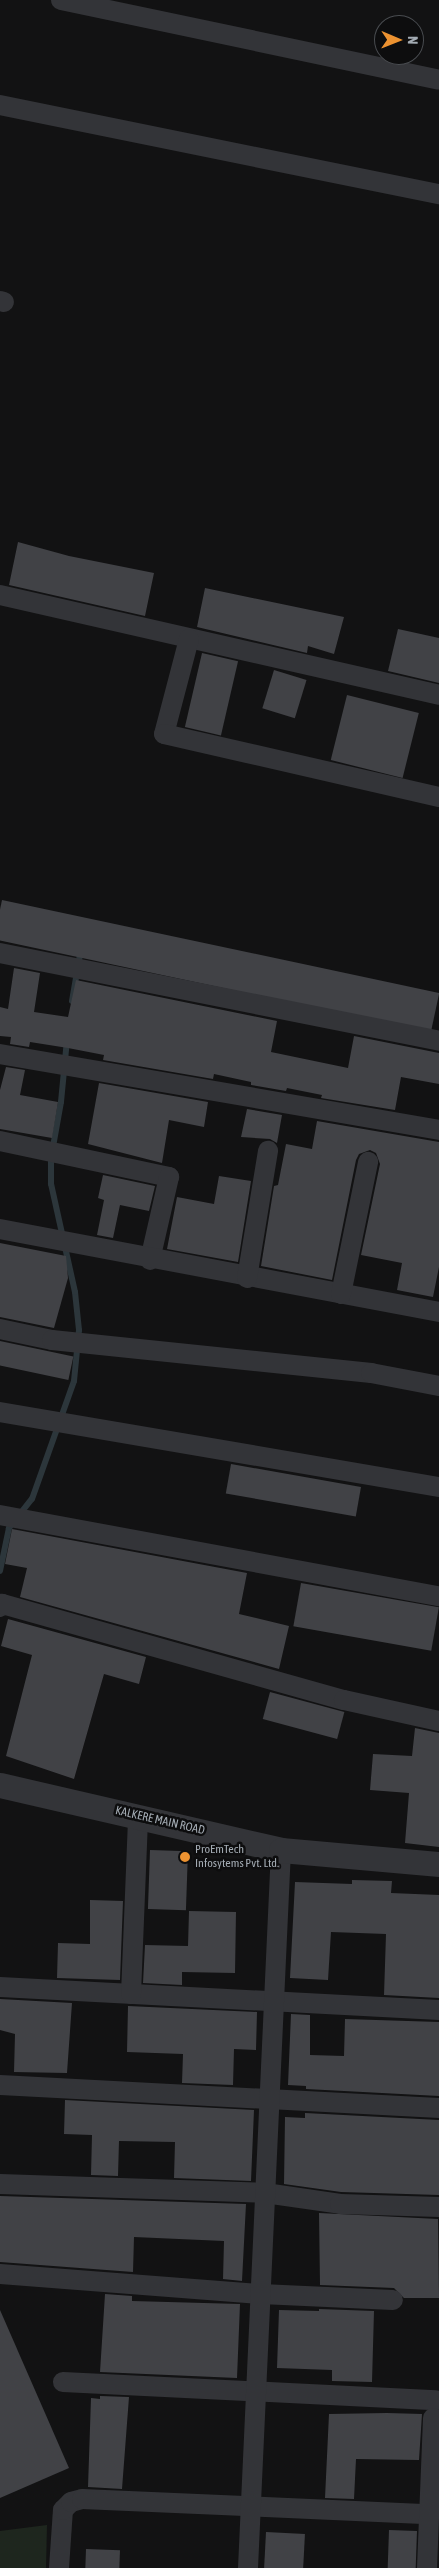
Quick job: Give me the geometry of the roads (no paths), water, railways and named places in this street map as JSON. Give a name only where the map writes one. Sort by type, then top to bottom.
[{"type":"street","points":[[61,0],[439,80]]},
{"type":"street","points":[[0,105],[439,194]]},
{"type":"street","points":[[0,595],[439,695]]},
{"type":"street","points":[[189,639],[164,734],[439,797]]},
{"type":"street","points":[[0,953],[439,1041]]},
{"type":"street","points":[[0,1054],[439,1130]]},
{"type":"street","points":[[0,1142],[169,1177],[150,1260]]},
{"type":"street","points":[[248,1278],[268,1151]]},
{"type":"street","points":[[341,1294],[368,1162]]},
{"type":"street","points":[[0,1229],[150,1260],[439,1311]]},
{"type":"street","points":[[0,1329],[52,1340],[371,1372],[439,1386]]},
{"type":"street","points":[[0,1412],[439,1487]]},
{"type":"street","points":[[0,1515],[439,1596]]},
{"type":"street","points":[[0,1607],[2,1604],[344,1700],[439,1721]]},
{"type":"street","name":"KALKERE MAIN ROAD","points":[[0,1785],[281,1850],[439,1864]]},
{"type":"street","points":[[132,1994],[138,1816]]},
{"type":"street","points":[[248,2568],[281,1850]]},
{"type":"street","points":[[0,1987],[439,2010]]},
{"type":"street","points":[[0,2085],[439,2108]]},
{"type":"street","points":[[0,2184],[265,2193],[340,2204],[439,2207]]},
{"type":"street","points":[[0,2274],[261,2294],[393,2300]]},
{"type":"street","points":[[63,2382],[256,2391],[434,2409],[427,2568]]},
{"type":"street","points":[[59,2568],[60,2521],[63,2510],[71,2502],[97,2499],[429,2514]]},
{"type":"waterway","points":[[72,1001],[81,949]]},
{"type":"waterway","points":[[0,1571],[9,1528],[32,1499],[74,1381],[79,1330],[75,1292],[51,1184],[51,1158],[61,1102],[67,1040]]},
{"type":"place","name":"ProEmTech Infosytems Pvt. Ltd.","points":[[185,1857]]}]
